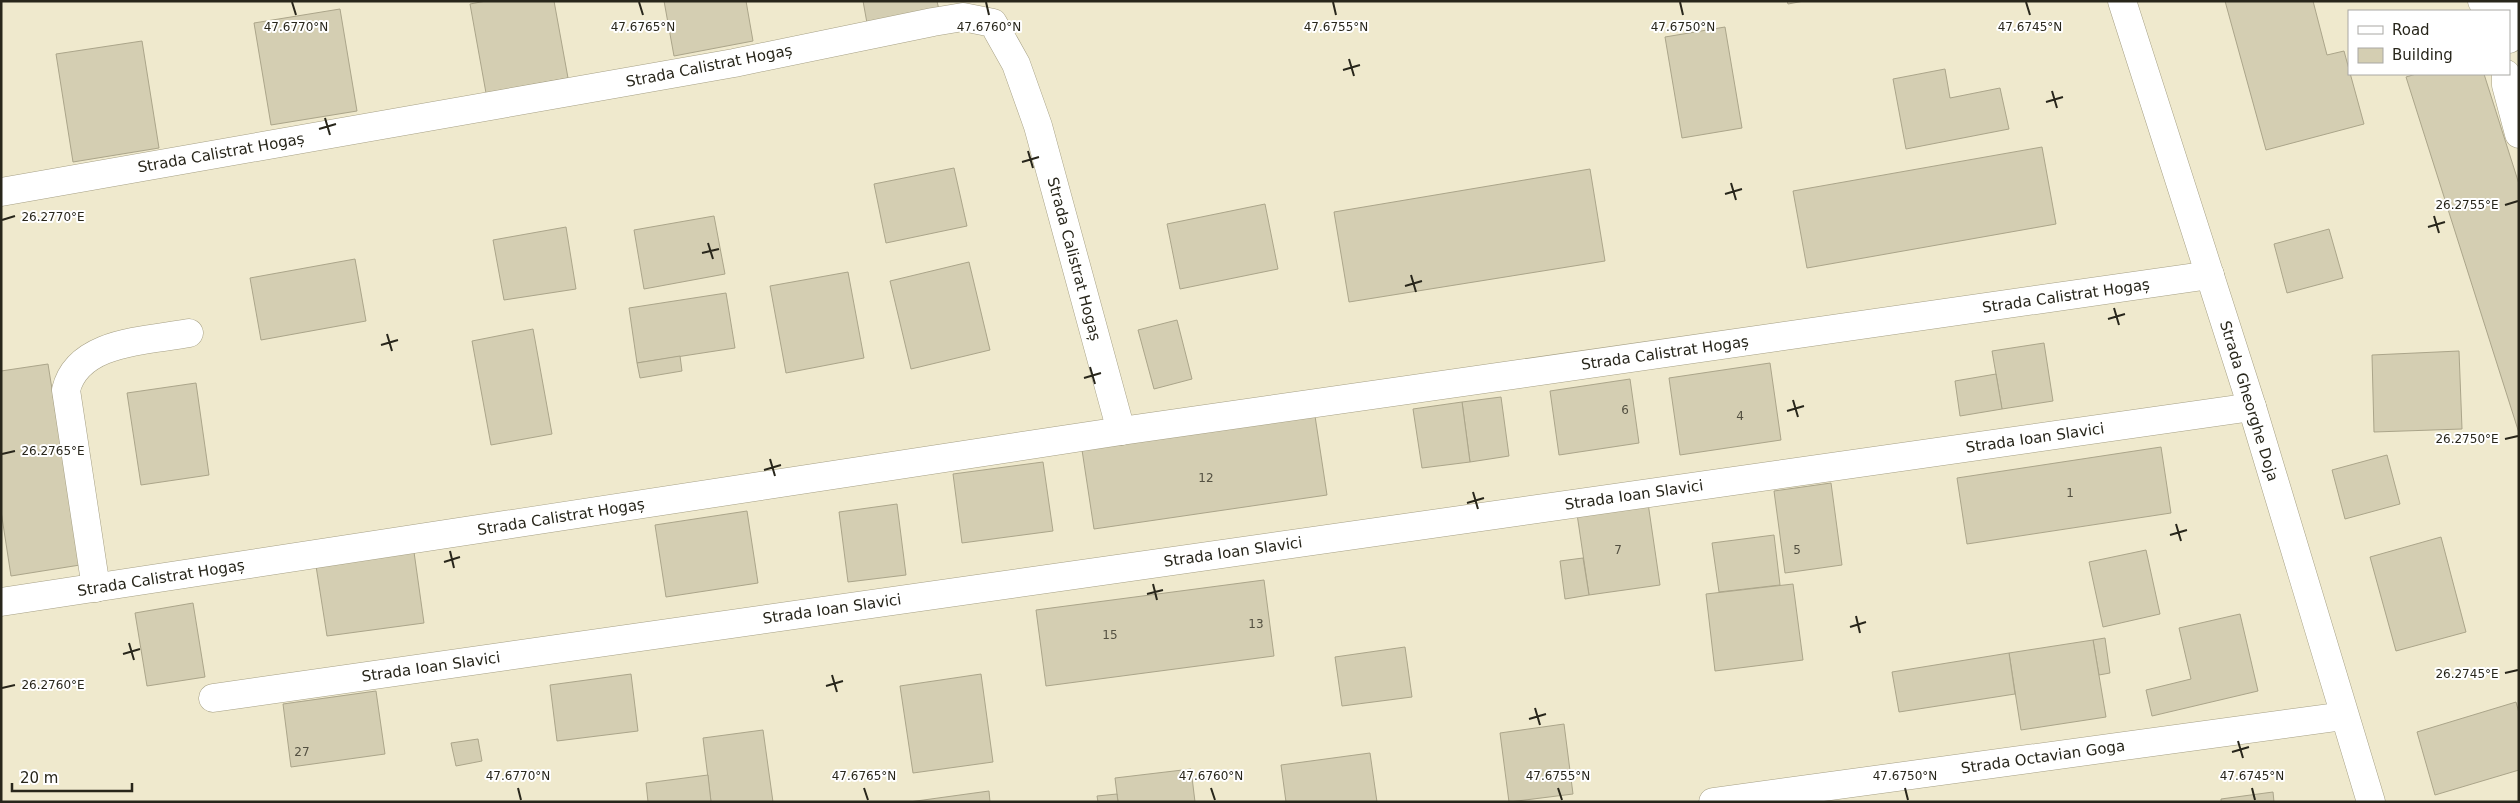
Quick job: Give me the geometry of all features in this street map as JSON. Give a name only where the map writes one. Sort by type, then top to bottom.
[{"type":"street","name":"Strada Gheorghe Doja","points":[[2122,1],[2252,407],[2371,802]]},
{"type":"street","points":[[2482,1],[2498,10]]},
{"type":"street","name":"Strada Calistrat Hogaș","points":[[1,192],[734,63],[933,22],[963,17],[993,23],[1016,64],[1038,126],[1121,431]]},
{"type":"street","points":[[2506,75],[2506,85],[2519,134]]},
{"type":"street","name":"Strada Calistrat Hogaș","points":[[1,602],[1121,431],[2210,275]]},
{"type":"street","points":[[96,588],[66,390],[69,376],[79,363],[107,348],[190,333]]},
{"type":"street","name":"Strada Ioan Slavici","points":[[213,698],[2252,407]]},
{"type":"street","name":"Strada Octavian Goga","points":[[1713,802],[2344,716]]},
{"type":"building","points":[[486,1],[554,1],[568,78],[486,93],[470,4]]},
{"type":"building","points":[[664,1],[746,1],[753,41],[674,56]]},
{"type":"building","points":[[863,1],[937,1],[939,10],[867,23]]},
{"type":"building","points":[[1787,1],[1804,1],[1788,4]]},
{"type":"building","points":[[2225,1],[2313,1],[2327,55],[2344,51],[2348,66],[2348,75],[2351,75],[2364,124],[2266,150]]},
{"type":"building","points":[[340,9],[357,111],[271,125],[254,23]]},
{"type":"building","points":[[1725,27],[1742,128],[1682,138],[1665,37]]},
{"type":"building","points":[[142,41],[159,148],[73,162],[56,54]]},
{"type":"building","points":[[1945,69],[1950,98],[2000,88],[2009,129],[1906,149],[1893,79]]},
{"type":"building","points":[[2413,75],[2484,75],[2519,184],[2519,433],[2406,77]]},
{"type":"building","points":[[2042,147],[2056,224],[1807,268],[1793,191]]},
{"type":"building","points":[[954,168],[967,226],[886,243],[874,184]]},
{"type":"building","points":[[1590,169],[1605,261],[1349,302],[1334,212]]},
{"type":"building","points":[[1265,204],[1278,269],[1180,289],[1167,224]]},
{"type":"building","points":[[714,216],[725,274],[644,289],[634,230]]},
{"type":"building","points":[[566,227],[576,289],[504,300],[493,240]]},
{"type":"building","points":[[2329,229],[2343,278],[2287,293],[2274,244]]},
{"type":"building","points":[[355,259],[366,321],[261,340],[250,278]]},
{"type":"building","points":[[969,262],[990,350],[911,369],[890,281]]},
{"type":"building","points":[[848,272],[864,358],[786,373],[770,286]]},
{"type":"building","points":[[726,293],[735,348],[637,363],[629,308]]},
{"type":"building","points":[[1177,320],[1192,379],[1154,389],[1138,330]]},
{"type":"building","points":[[533,329],[552,434],[491,445],[472,341]]},
{"type":"building","points":[[2044,343],[2053,401],[2002,409],[1992,351]]},
{"type":"building","points":[[2459,351],[2462,429],[2374,432],[2372,355]]},
{"type":"building","points":[[680,356],[682,371],[640,378],[637,363]]},
{"type":"building","points":[[1770,363],[1781,440],[1680,455],[1669,378]]},
{"type":"building","points":[[48,364],[80,565],[11,576],[1,511],[1,371]]},
{"type":"building","points":[[1996,374],[2002,409],[1960,416],[1955,381]]},
{"type":"building","points":[[1630,379],[1639,443],[1559,455],[1550,391]]},
{"type":"building","points":[[196,383],[209,475],[141,485],[127,393]]},
{"type":"building","points":[[1501,397],[1509,456],[1470,462],[1462,402]]},
{"type":"building","points":[[1462,402],[1470,462],[1422,468],[1413,409]]},
{"type":"building","points":[[1315,416],[1327,495],[1094,529],[1082,450]]},
{"type":"building","points":[[2161,447],[2171,513],[1967,544],[1957,478]]},
{"type":"building","points":[[2387,455],[2400,504],[2345,519],[2332,470]]},
{"type":"building","points":[[1043,462],[1053,531],[962,543],[953,474]]},
{"type":"building","points":[[1831,483],[1842,565],[1785,573],[1774,491]]},
{"type":"building","points":[[1648,503],[1660,585],[1589,595],[1577,514]]},
{"type":"building","points":[[897,504],[906,575],[848,582],[839,512]]},
{"type":"building","points":[[747,511],[758,583],[666,597],[655,525]]},
{"type":"building","points":[[1774,535],[1780,585],[1719,592],[1712,543]]},
{"type":"building","points":[[2441,537],[2466,632],[2396,651],[2370,557]]},
{"type":"building","points":[[2146,550],[2160,614],[2103,627],[2089,562]]},
{"type":"building","points":[[414,552],[424,623],[327,636],[316,566]]},
{"type":"building","points":[[1583,558],[1589,595],[1565,599],[1560,561]]},
{"type":"building","points":[[1264,580],[1274,656],[1046,686],[1036,610]]},
{"type":"building","points":[[1793,584],[1803,660],[1715,671],[1706,594]]},
{"type":"building","points":[[193,603],[205,677],[147,686],[135,613]]},
{"type":"building","points":[[2240,614],[2258,691],[2152,716],[2146,690],[2191,679],[2179,628]]},
{"type":"building","points":[[2105,638],[2110,673],[2099,675],[2093,640]]},
{"type":"building","points":[[2093,640],[2106,717],[2021,730],[2009,653]]},
{"type":"building","points":[[1405,647],[1412,697],[1342,706],[1335,657]]},
{"type":"building","points":[[2009,653],[2015,694],[1899,712],[1892,672]]},
{"type":"building","points":[[631,674],[638,731],[557,741],[550,685]]},
{"type":"building","points":[[981,674],[993,762],[913,773],[900,686]]},
{"type":"building","points":[[376,691],[385,754],[291,767],[283,704]]},
{"type":"building","points":[[2516,702],[2519,713],[2519,770],[2435,795],[2417,732]]},
{"type":"building","points":[[1564,724],[1573,794],[1509,802],[1500,733]]},
{"type":"building","points":[[763,730],[773,802],[711,802],[703,738]]},
{"type":"building","points":[[478,739],[482,761],[456,766],[451,743]]},
{"type":"building","points":[[1370,753],[1377,802],[1286,802],[1281,765]]},
{"type":"building","points":[[1191,769],[1195,802],[1118,802],[1115,778]]},
{"type":"building","points":[[708,775],[711,802],[648,802],[646,783]]},
{"type":"building","points":[[989,791],[990,802],[909,802]]},
{"type":"building","points":[[2273,792],[2274,802],[2221,802],[2221,799]]},
{"type":"building","points":[[1117,794],[1118,802],[1098,802],[1097,796]]}]
